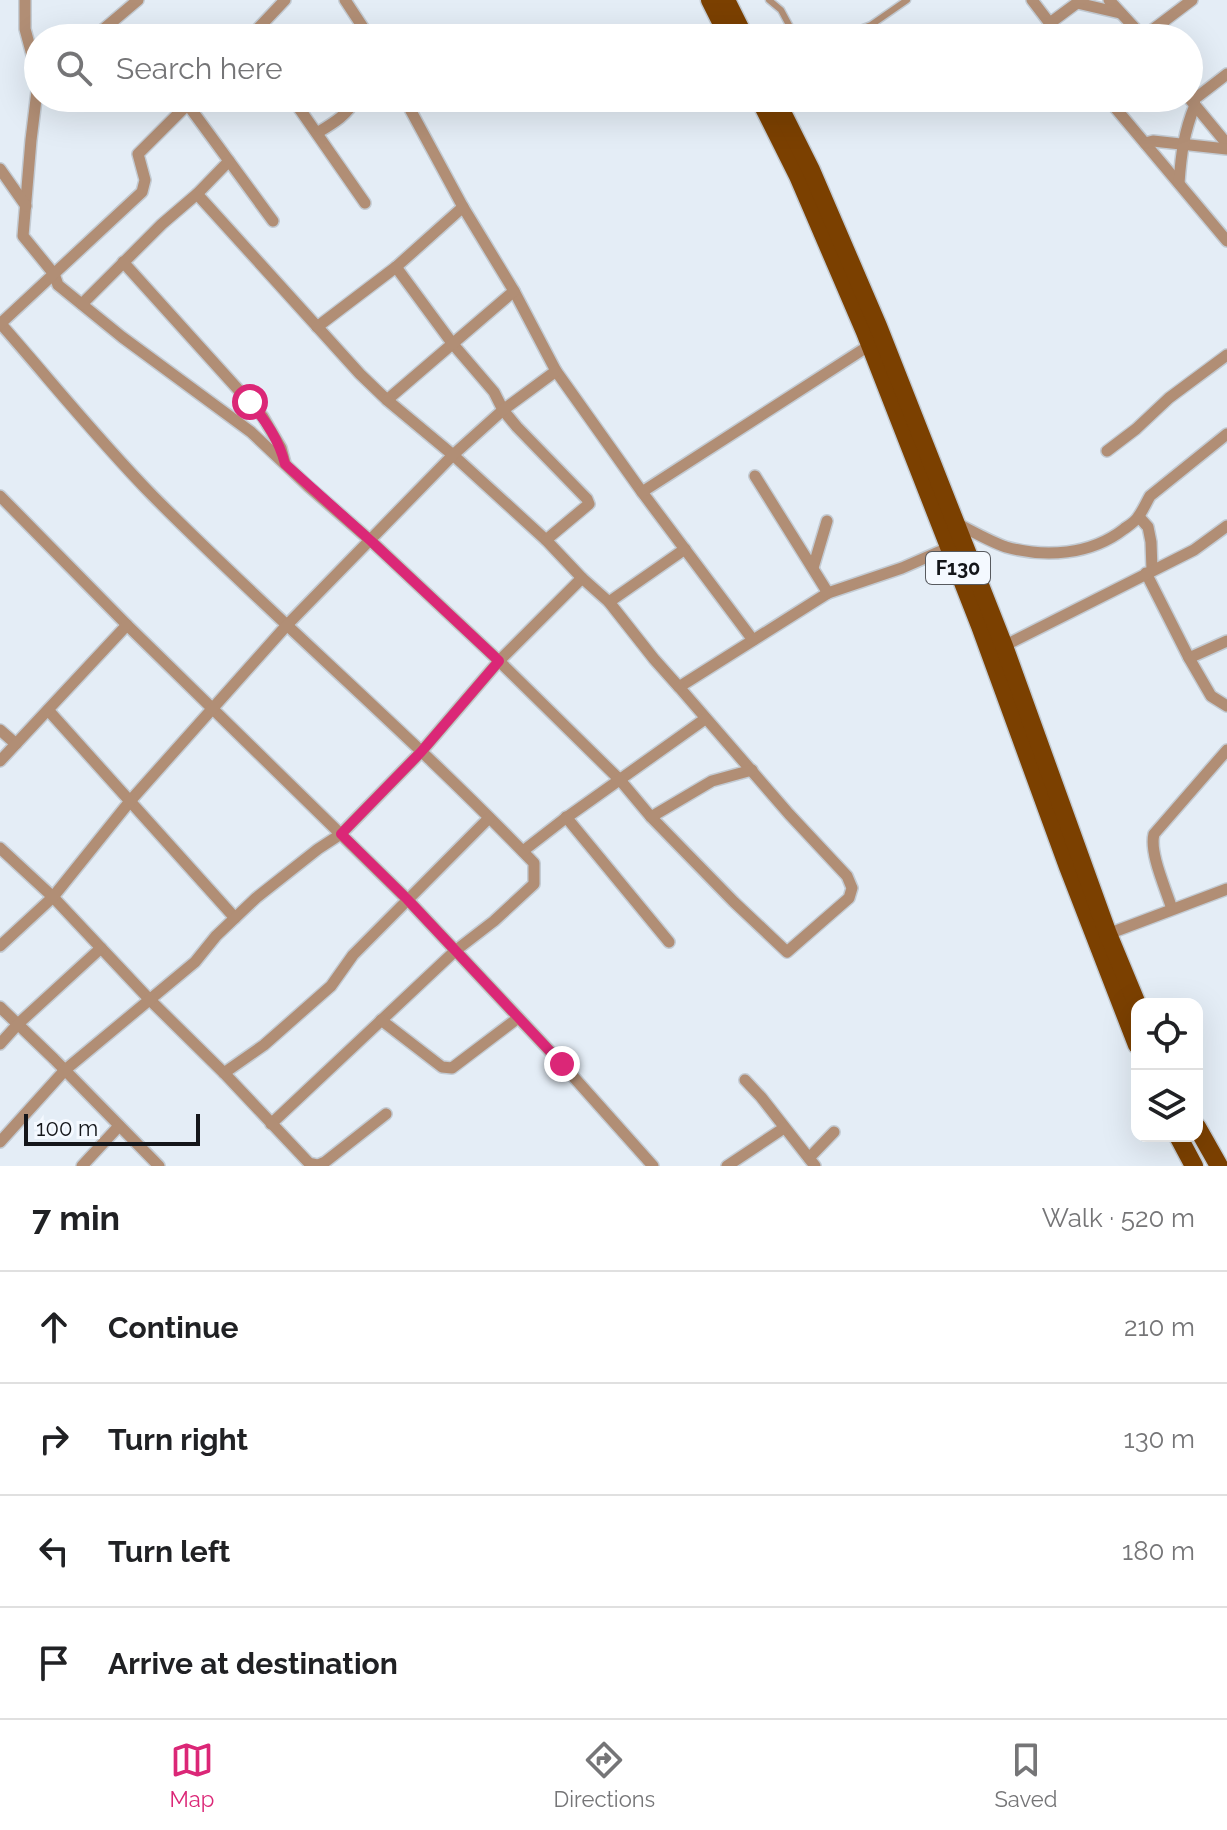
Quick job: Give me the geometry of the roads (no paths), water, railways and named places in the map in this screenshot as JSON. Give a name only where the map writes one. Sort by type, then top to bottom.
[{"type":"main road","points":[[710,0],[722,24]]},
{"type":"main road","points":[[726,0],[738,24]]},
{"type":"main road","name":"F130","points":[[777,112],[798,176],[870,345],[956,523],[1135,998]]},
{"type":"main road","name":"F130","points":[[780,112],[817,184],[878,326],[900,402],[950,547],[1131,1030]]},
{"type":"main road","points":[[1203,1138],[1219,1166]]},
{"type":"main road","points":[[1181,1142],[1194,1166]]},
{"type":"street","points":[[25,0],[25,24]]},
{"type":"street","points":[[110,24],[138,0]]},
{"type":"street","points":[[262,24],[285,0]]},
{"type":"street","points":[[345,0],[361,24]]},
{"type":"street","points":[[1032,0],[1050,23],[1079,2],[1121,13]]},
{"type":"street","points":[[1109,0],[1131,24]]},
{"type":"street","points":[[1161,24],[1192,0]]},
{"type":"street","points":[[1203,93],[1227,74]]},
{"type":"street","points":[[35,112],[23,236],[54,274],[58,285],[122,337],[251,432],[371,541],[620,780],[651,817],[787,952],[849,898],[852,888],[847,876],[705,719],[609,602],[546,540],[360,374],[197,194]]},
{"type":"street","points":[[180,112],[138,154],[145,180],[142,192],[0,323],[80,419],[132,474],[534,863],[534,884],[455,951],[271,1124]]},
{"type":"street","points":[[198,112],[273,221]]},
{"type":"street","points":[[302,112],[365,203]]},
{"type":"street","points":[[317,133],[337,122],[346,112]]},
{"type":"street","points":[[412,112],[556,371],[753,640]]},
{"type":"street","points":[[1119,112],[1227,241]]},
{"type":"street","points":[[1179,183],[1182,145],[1189,112]]},
{"type":"street","points":[[1201,112],[1227,146]]},
{"type":"street","points":[[1145,143],[1227,146]]},
{"type":"street","points":[[82,304],[229,161]]},
{"type":"street","points":[[0,169],[26,206]]},
{"type":"street","points":[[317,327],[396,267],[463,207]]},
{"type":"street","points":[[123,262],[263,417],[281,448],[285,464]]},
{"type":"street","points":[[396,267],[452,343],[494,392],[503,410],[587,499],[589,504],[546,540]]},
{"type":"street","points":[[387,400],[514,291]]},
{"type":"street","points":[[642,492],[870,345]]},
{"type":"street","points":[[1107,451],[1169,398],[1227,355]]},
{"type":"street","points":[[0,946],[53,897],[131,800],[287,625],[453,455],[503,410],[556,371]]},
{"type":"street","points":[[956,523],[1003,546],[1025,551],[1052,553],[1084,550],[1111,539],[1139,517],[1150,496],[1227,434]]},
{"type":"street","points":[[755,476],[828,593]]},
{"type":"street","points":[[0,496],[407,899],[653,1166]]},
{"type":"street","points":[[1139,517],[1148,527],[1151,542],[1149,571],[1189,658],[1211,696],[1227,706]]},
{"type":"street","points":[[813,568],[827,521]]},
{"type":"street","points":[[1004,646],[1194,550],[1227,526]]},
{"type":"street","points":[[679,687],[828,593],[902,568],[950,547]]},
{"type":"street","points":[[609,602],[685,549]]},
{"type":"street","points":[[0,1142],[65,1070],[195,962],[216,936],[256,898],[341,834],[421,752],[499,661],[582,578]]},
{"type":"street","points":[[0,761],[127,625]]},
{"type":"street","points":[[1189,658],[1227,641]]},
{"type":"street","points":[[48,710],[235,918]]},
{"type":"street","points":[[523,851],[705,719]]},
{"type":"street","points":[[0,730],[16,744]]},
{"type":"street","points":[[1172,909],[1152,842],[1154,834],[1227,750]]},
{"type":"street","points":[[651,817],[712,781],[752,770]]},
{"type":"street","points":[[566,817],[669,942]]},
{"type":"street","points":[[224,1073],[264,1045],[331,986],[353,955],[489,818]]},
{"type":"street","points":[[0,848],[53,897],[309,1163],[318,1165],[386,1114]]},
{"type":"street","points":[[1108,934],[1227,889]]},
{"type":"street","points":[[0,1044],[101,948]]},
{"type":"street","points":[[0,1007],[159,1166]]},
{"type":"street","points":[[381,1020],[442,1067],[452,1068],[518,1018]]},
{"type":"street","points":[[745,1080],[812,1162],[834,1132]]},
{"type":"street","points":[[82,1166],[119,1126]]},
{"type":"street","points":[[727,1166],[784,1128]]},
{"type":"lane","points":[[769,0],[781,10],[788,24]]},
{"type":"lane","points":[[872,24],[907,0]]}]
